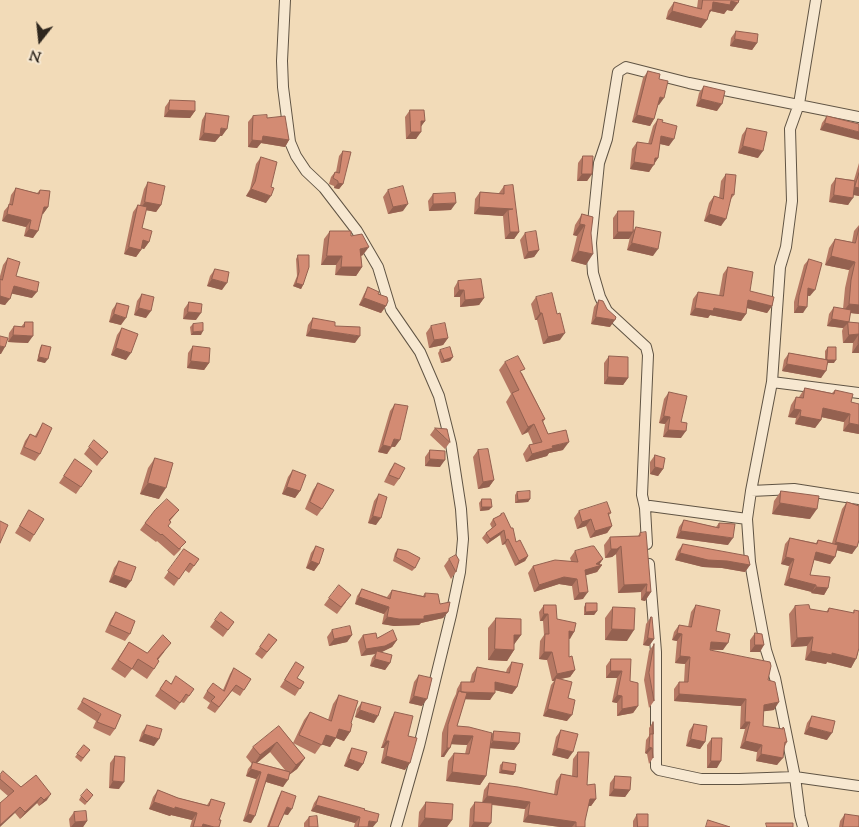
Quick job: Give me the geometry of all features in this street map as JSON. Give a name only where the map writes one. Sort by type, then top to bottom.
[{"type":"street","points":[[284,0],[283,78],[290,142],[296,156],[306,171],[324,188],[357,231],[378,268],[390,310],[420,352],[439,396],[451,444],[461,509],[463,539],[460,572],[419,746],[396,827]]},
{"type":"street","points":[[803,827],[775,678],[762,631],[750,562],[747,519],[750,491],[772,382],[780,267],[786,247],[792,201],[790,129],[799,104],[816,0]]},
{"type":"street","points":[[859,118],[799,104],[689,83],[626,67],[618,72],[607,139],[599,163],[590,243],[593,273],[600,297],[607,312],[646,347],[648,356],[642,495],[646,508],[656,652],[656,767],[659,770],[701,779],[795,777],[859,786]]},
{"type":"street","points":[[772,382],[859,393]]},
{"type":"street","points":[[750,491],[794,488],[859,499]]},
{"type":"street","points":[[646,508],[650,506],[747,519]]},
{"type":"building","points":[[703,0],[739,0],[738,3],[731,1],[730,5],[713,2],[712,10],[710,10],[707,20],[672,11],[674,2],[701,9]]},
{"type":"building","points":[[736,31],[758,34],[757,43],[735,39]]},
{"type":"building","points":[[648,71],[660,74],[659,79],[668,81],[664,98],[660,97],[654,119],[637,115]]},
{"type":"building","points":[[704,86],[725,91],[722,104],[701,99]]},
{"type":"building","points":[[170,100],[195,101],[195,111],[169,110]]},
{"type":"building","points":[[410,110],[424,110],[425,121],[421,121],[421,132],[411,132]]},
{"type":"building","points":[[206,113],[229,116],[227,129],[221,128],[220,135],[204,133]]},
{"type":"building","points":[[267,115],[267,118],[285,116],[289,140],[263,136],[262,141],[252,140],[253,116]]},
{"type":"building","points":[[827,116],[859,124],[859,132],[825,123]]},
{"type":"building","points":[[658,119],[677,126],[674,139],[661,136],[658,158],[655,158],[654,165],[634,162],[637,142],[651,144]]},
{"type":"building","points":[[747,128],[767,132],[763,151],[743,146]]},
{"type":"building","points":[[343,151],[351,152],[343,184],[338,183],[333,178],[335,172],[339,173]]},
{"type":"building","points":[[583,156],[593,156],[592,174],[582,174]]},
{"type":"building","points":[[261,157],[277,162],[271,187],[274,188],[271,196],[251,189],[255,182]]},
{"type":"building","points":[[859,173],[859,188],[855,187]]},
{"type":"building","points":[[726,174],[736,175],[734,195],[732,194],[726,219],[709,214],[714,196],[723,199]]},
{"type":"building","points":[[836,178],[855,181],[853,198],[834,195]]},
{"type":"building","points":[[148,182],[165,186],[161,205],[145,202]]},
{"type":"building","points":[[513,185],[519,232],[510,232],[508,210],[513,209],[479,207],[480,192],[504,194],[504,186]]},
{"type":"building","points":[[403,186],[408,204],[393,207],[388,190]]},
{"type":"building","points":[[16,188],[39,194],[40,190],[50,191],[48,207],[44,207],[38,231],[29,229],[31,220],[7,214],[9,204],[12,205]]},
{"type":"building","points":[[455,193],[456,203],[433,204],[433,194]]},
{"type":"building","points":[[138,205],[147,207],[142,228],[152,231],[149,242],[143,240],[141,250],[129,247]]},
{"type":"building","points":[[618,211],[634,211],[633,232],[618,232]]},
{"type":"building","points":[[582,214],[593,217],[591,233],[593,254],[578,251],[585,225],[580,224]]},
{"type":"building","points":[[636,227],[661,232],[658,249],[632,243]]},
{"type":"building","points":[[859,228],[859,305],[849,304],[855,262],[831,256],[835,239],[855,243]]},
{"type":"building","points":[[330,231],[351,231],[351,236],[362,234],[369,247],[360,249],[362,267],[341,267],[342,256],[327,256]]},
{"type":"building","points":[[536,231],[539,250],[528,252],[525,233]]},
{"type":"building","points":[[298,255],[309,255],[309,267],[303,285],[296,283],[299,272]]},
{"type":"building","points":[[8,258],[20,262],[16,276],[39,282],[37,292],[14,286],[10,299],[0,296],[0,279],[2,280]]},
{"type":"building","points":[[809,259],[822,263],[815,290],[808,288],[807,307],[798,306],[799,296]]},
{"type":"building","points":[[728,267],[753,272],[750,291],[774,297],[772,306],[748,300],[746,314],[714,308],[713,311],[695,308],[698,292],[723,296]]},
{"type":"building","points":[[215,269],[229,272],[227,283],[212,279]]},
{"type":"building","points":[[481,279],[484,298],[465,300],[464,290],[459,290],[458,281]]},
{"type":"building","points":[[368,287],[379,292],[378,294],[387,297],[386,306],[364,298]]},
{"type":"building","points":[[552,293],[557,314],[560,313],[565,333],[548,337],[536,297]]},
{"type":"building","points":[[142,294],[154,297],[151,311],[139,308]]},
{"type":"building","points":[[599,300],[603,301],[607,309],[616,317],[615,320],[596,317]]},
{"type":"building","points":[[189,302],[202,304],[201,313],[188,312]]},
{"type":"building","points":[[117,303],[129,306],[126,318],[114,314]]},
{"type":"building","points":[[834,307],[851,310],[849,322],[832,319]]},
{"type":"building","points":[[313,318],[335,322],[335,326],[360,327],[360,336],[311,329]]},
{"type":"building","points":[[25,322],[33,322],[33,336],[13,335],[14,326],[24,327]]},
{"type":"building","points":[[848,322],[859,323],[859,334],[849,335]]},
{"type":"building","points":[[203,323],[203,331],[193,332],[193,324]]},
{"type":"building","points":[[445,323],[448,338],[434,340],[431,326]]},
{"type":"building","points":[[122,328],[138,334],[131,353],[116,348]]},
{"type":"building","points":[[0,336],[8,338],[5,347],[0,346]]},
{"type":"building","points":[[42,345],[51,347],[48,359],[39,357]]},
{"type":"building","points":[[193,346],[210,348],[209,363],[191,361]]},
{"type":"building","points":[[450,347],[453,357],[444,360],[440,350]]},
{"type":"building","points":[[828,347],[836,347],[836,360],[827,360]]},
{"type":"building","points":[[789,353],[828,360],[826,371],[787,364]]},
{"type":"building","points":[[518,356],[525,369],[520,371],[545,419],[542,420],[548,434],[566,430],[569,442],[532,454],[529,445],[542,442],[534,424],[528,427],[512,393],[519,390],[505,362]]},
{"type":"building","points":[[609,356],[628,357],[628,378],[608,377]]},
{"type":"building","points":[[805,388],[834,394],[835,390],[853,394],[851,402],[859,404],[859,425],[849,423],[850,414],[823,408],[821,420],[800,416],[801,410],[794,409],[796,397],[803,398]]},
{"type":"building","points":[[669,392],[687,396],[681,422],[687,423],[686,431],[668,430],[670,417],[664,416]]},
{"type":"building","points":[[395,404],[408,406],[400,440],[394,439],[391,447],[383,445]]},
{"type":"building","points":[[43,423],[52,428],[40,454],[24,447],[30,434],[36,437]]},
{"type":"building","points":[[435,428],[447,429],[450,442]]},
{"type":"building","points":[[94,440],[108,452],[102,459],[89,447]]},
{"type":"building","points":[[488,449],[494,480],[483,482],[478,450]]},
{"type":"building","points":[[430,450],[445,451],[445,460],[430,459]]},
{"type":"building","points":[[655,455],[665,458],[663,469],[655,467]]},
{"type":"building","points":[[155,458],[173,463],[166,488],[148,483]]},
{"type":"building","points":[[75,459],[92,471],[81,487],[64,476]]},
{"type":"building","points":[[395,463],[405,468],[399,479],[389,475]]},
{"type":"building","points":[[293,470],[306,475],[300,491],[287,487]]},
{"type":"building","points":[[318,483],[334,490],[322,509],[310,502]]},
{"type":"building","points":[[530,491],[530,499],[518,500],[517,492]]},
{"type":"building","points":[[781,491],[819,496],[817,509],[780,503]]},
{"type":"building","points":[[379,494],[387,497],[381,518],[373,516]]},
{"type":"building","points":[[167,499],[179,510],[169,520],[171,522],[168,526],[186,542],[179,549],[162,534],[145,523]]},
{"type":"building","points":[[482,499],[491,499],[492,507],[482,507]]},
{"type":"building","points":[[607,502],[611,513],[608,513],[612,526],[595,531],[591,519],[582,522],[579,511]]},
{"type":"building","points":[[847,502],[859,506],[859,540],[857,547],[836,542]]},
{"type":"building","points":[[29,510],[44,519],[34,535],[20,526]]},
{"type":"building","points":[[504,513],[511,528],[513,528],[516,542],[520,540],[528,556],[519,561],[508,539],[506,540],[504,530],[490,539],[486,533],[496,525],[493,519]]},
{"type":"building","points":[[684,520],[719,528],[719,523],[735,524],[733,538],[681,531]]},
{"type":"building","points":[[0,521],[8,525],[0,543]]},
{"type":"building","points":[[646,532],[651,592],[646,592],[647,584],[624,585],[621,546],[617,549],[611,549],[610,537],[640,536],[640,533]]},
{"type":"building","points":[[790,538],[817,544],[818,540],[838,545],[835,557],[816,552],[810,575],[830,577],[828,588],[816,587],[816,585],[789,578],[794,559],[786,557]]},
{"type":"building","points":[[683,544],[748,556],[750,565],[708,560],[680,553]]},
{"type":"building","points":[[316,546],[324,549],[319,564],[311,561]]},
{"type":"building","points":[[594,546],[603,559],[596,564],[602,565],[585,570],[588,592],[579,593],[577,579],[564,577],[539,585],[533,566],[555,560],[578,562],[575,551]]},
{"type":"building","points":[[184,549],[199,559],[194,566],[190,563],[179,579],[168,571]]},
{"type":"building","points":[[398,549],[407,551],[420,558],[415,568],[396,557]]},
{"type":"building","points":[[456,555],[459,560],[456,572],[449,559]]},
{"type":"building","points":[[119,561],[136,567],[131,581],[114,575]]},
{"type":"building","points":[[339,585],[351,595],[341,607],[329,598]]},
{"type":"building","points":[[362,589],[390,599],[392,590],[425,597],[425,593],[438,594],[440,604],[450,602],[448,612],[424,616],[424,619],[387,617],[389,607],[359,597]]},
{"type":"building","points":[[586,603],[597,603],[597,611],[586,612]]},
{"type":"building","points":[[544,605],[556,605],[557,619],[576,623],[574,632],[569,631],[569,657],[572,656],[575,670],[557,674],[552,652],[544,652],[545,634],[549,634],[548,614],[544,614]]},
{"type":"building","points":[[696,605],[720,610],[716,631],[730,634],[728,643],[711,642],[710,650],[770,662],[768,680],[775,682],[779,702],[764,705],[763,726],[784,728],[787,742],[785,742],[783,758],[761,754],[762,745],[745,741],[750,722],[745,722],[746,699],[679,694],[679,682],[688,682],[690,657],[680,656],[682,634],[677,633],[679,625],[691,627]]},
{"type":"building","points":[[809,605],[810,609],[828,612],[829,608],[854,613],[854,610],[859,611],[859,648],[856,659],[832,653],[832,655],[811,651],[813,637],[797,638],[795,606]]},
{"type":"building","points":[[613,607],[635,608],[634,630],[612,629]]},
{"type":"building","points":[[116,612],[135,621],[130,634],[110,625]]},
{"type":"building","points":[[221,612],[234,622],[228,630],[215,620]]},
{"type":"building","points":[[652,617],[654,639],[648,638]]},
{"type":"building","points":[[496,618],[521,619],[521,635],[514,635],[514,650],[495,649]]},
{"type":"building","points":[[350,626],[352,635],[334,639],[332,630]]},
{"type":"building","points":[[393,630],[397,640],[385,646],[366,649],[363,635],[376,633],[377,638]]},
{"type":"building","points":[[755,633],[762,634],[764,645],[755,645]]},
{"type":"building","points":[[269,634],[277,640],[267,652],[260,647]]},
{"type":"building","points":[[163,635],[171,643],[157,659],[159,661],[154,669],[138,659],[132,669],[118,660],[129,642],[147,653]]},
{"type":"building","points":[[654,644],[654,701],[649,673]]},
{"type":"building","points":[[377,651],[392,655],[390,663],[375,659]]},
{"type":"building","points":[[611,659],[631,659],[630,681],[638,683],[638,706],[622,709],[622,696],[617,695],[622,671],[611,671]]},
{"type":"building","points":[[296,662],[304,667],[297,678],[304,682],[300,689],[285,680]]},
{"type":"building","points":[[512,662],[523,664],[517,687],[495,682],[495,693],[461,692],[461,682],[474,682],[477,667],[509,673]]},
{"type":"building","points":[[234,668],[251,679],[244,690],[236,685],[219,707],[211,701],[215,697],[207,691],[213,683],[224,691]]},
{"type":"building","points":[[419,675],[432,678],[427,699],[414,696]]},
{"type":"building","points":[[176,676],[194,689],[189,696],[186,694],[180,703],[160,689],[166,680],[171,684]]},
{"type":"building","points":[[556,678],[572,682],[568,698],[575,700],[572,715],[548,709]]},
{"type":"building","points":[[459,691],[467,693],[457,726],[492,733],[486,776],[452,772],[454,753],[469,754],[473,736],[454,735],[450,748],[447,748],[448,725]]},
{"type":"building","points":[[339,695],[358,701],[350,732],[339,729],[336,738],[326,735],[322,745],[299,735],[310,712],[331,721]]},
{"type":"building","points":[[84,698],[121,715],[115,729],[97,722],[101,714],[82,702]]},
{"type":"building","points":[[362,702],[381,707],[378,716],[360,710]]},
{"type":"building","points":[[395,712],[413,716],[408,736],[417,738],[410,763],[386,756],[389,741],[386,741]]},
{"type":"building","points":[[812,716],[835,721],[832,733],[809,727]]},
{"type":"building","points":[[694,724],[707,726],[705,742],[691,739]]},
{"type":"building","points":[[147,725],[162,729],[159,739],[144,734]]},
{"type":"building","points":[[279,726],[305,758],[296,765],[277,742],[260,755],[253,747]]},
{"type":"building","points":[[561,730],[578,734],[573,752],[557,748]]},
{"type":"building","points":[[494,731],[520,733],[519,743],[493,741]]},
{"type":"building","points":[[650,734],[653,734],[653,758],[652,748],[649,747]]},
{"type":"building","points":[[712,738],[722,738],[721,761],[711,761]]},
{"type":"building","points":[[84,745],[90,750],[83,758],[77,754]]},
{"type":"building","points":[[352,748],[367,752],[363,764],[349,759]]},
{"type":"building","points":[[578,752],[589,752],[587,785],[595,784],[596,799],[590,799],[585,827],[576,827],[576,822],[528,815],[530,802],[487,796],[489,783],[557,795],[561,774],[577,777]]},
{"type":"building","points":[[115,756],[125,757],[124,782],[113,781]]},
{"type":"building","points":[[253,762],[290,772],[288,780],[268,774],[255,816],[248,814],[261,772],[251,769]]},
{"type":"building","points":[[503,762],[516,764],[515,772],[502,770]]},
{"type":"building","points":[[3,771],[21,787],[36,775],[51,794],[44,800],[41,797],[25,812],[20,807],[0,825],[0,803],[14,791],[0,779]]},
{"type":"building","points":[[615,776],[631,777],[630,790],[614,789]]},
{"type":"building","points":[[87,789],[93,795],[87,802],[81,796]]},
{"type":"building","points":[[158,790],[178,798],[209,806],[211,799],[225,803],[219,820],[221,820],[219,827],[203,824],[202,827],[193,827],[197,813],[175,807],[175,809],[154,802]]},
{"type":"building","points":[[282,791],[296,796],[292,809],[287,807],[278,827],[269,827]]},
{"type":"building","points":[[319,796],[379,814],[377,822],[369,821],[368,827],[358,827],[360,817],[316,805]]},
{"type":"building","points":[[426,802],[453,804],[452,820],[425,818]]},
{"type":"building","points":[[475,802],[492,803],[491,823],[474,822]]},
{"type":"building","points":[[86,811],[87,821],[75,822],[74,812]]},
{"type":"building","points":[[637,814],[648,814],[648,827],[638,827]]},
{"type":"building","points":[[845,814],[859,816],[859,827],[843,827]]},
{"type":"building","points":[[317,816],[318,827],[309,827],[309,817]]},
{"type":"building","points":[[708,820],[730,827],[706,827]]},
{"type":"building","points":[[766,823],[793,823],[793,827],[767,827]]}]
